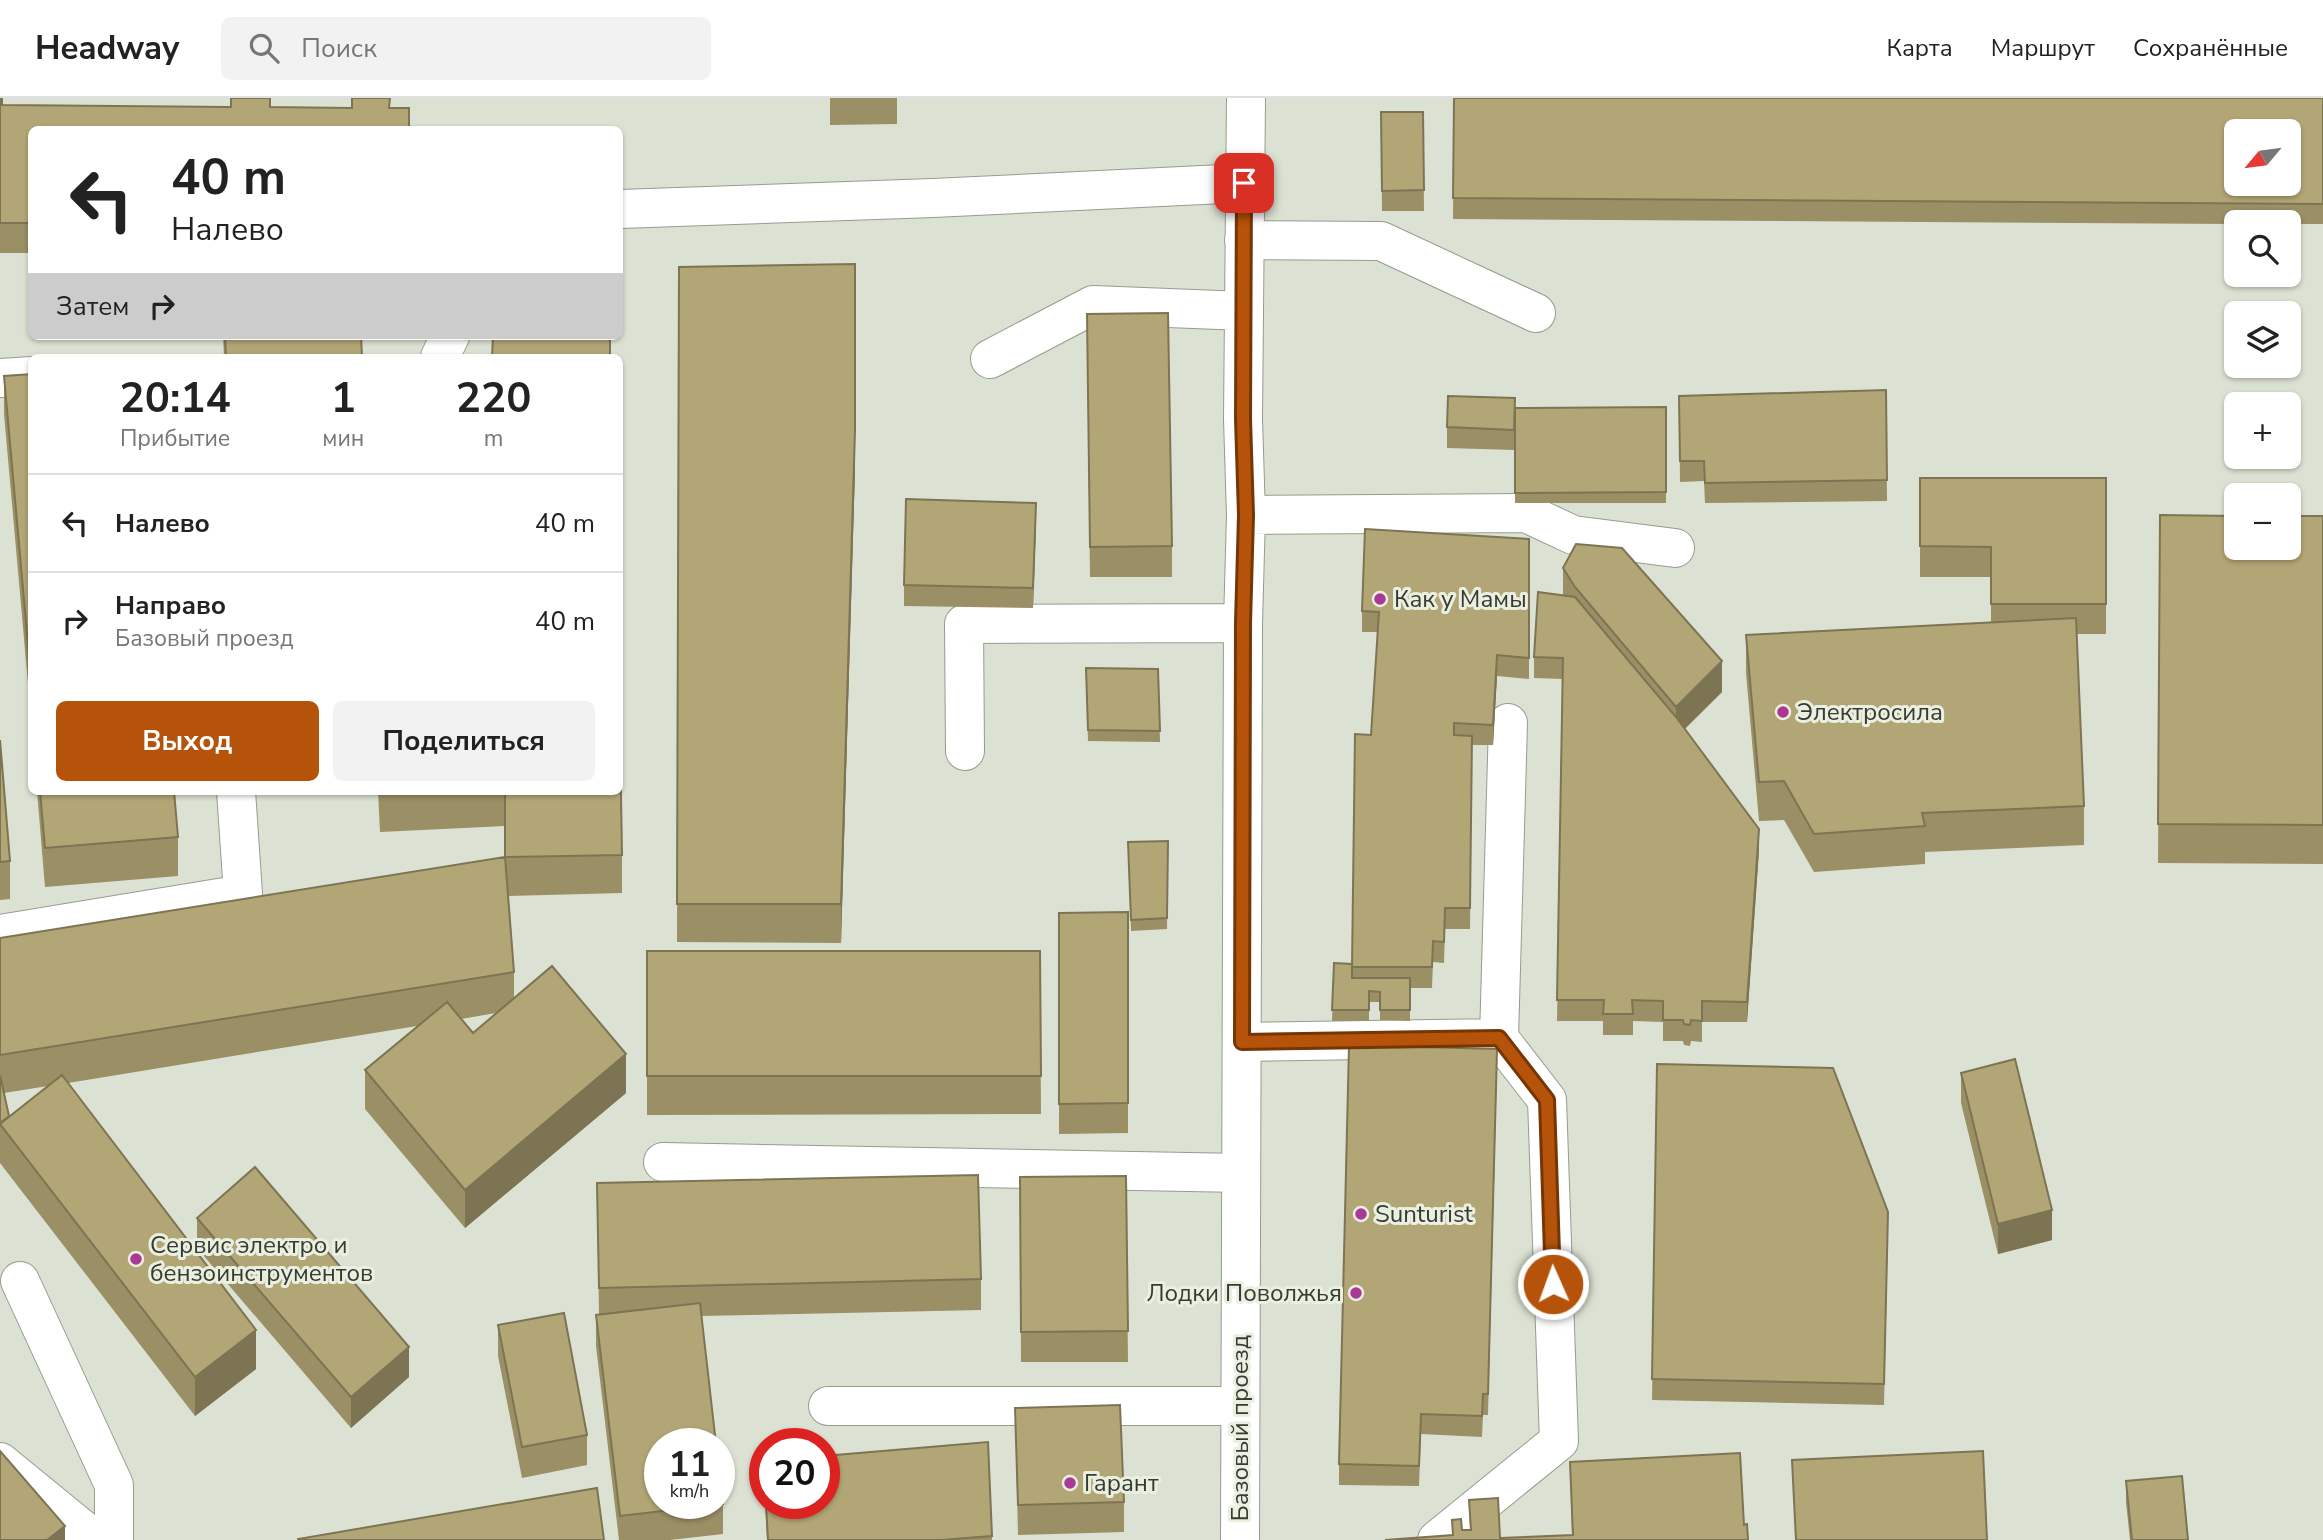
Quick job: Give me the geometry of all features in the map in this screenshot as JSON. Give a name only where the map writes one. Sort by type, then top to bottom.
[{"type":"street","name":"Базовый проезд","points":[[1240,1540],[1246,98]]},
{"type":"street","points":[[623,209],[1244,183]]},
{"type":"street","points":[[1244,240],[1381,242],[1536,313]]},
{"type":"street","points":[[990,359],[1093,305],[1244,311]]},
{"type":"street","points":[[0,378],[28,376]]},
{"type":"street","points":[[1246,515],[1526,513],[1573,536],[1675,548]]},
{"type":"street","points":[[965,751],[964,624],[1243,623]]},
{"type":"street","points":[[1437,1540],[1559,1441],[1547,1100],[1499,1038],[1508,723]]},
{"type":"street","points":[[0,934],[243,894],[236,795]]},
{"type":"street","points":[[1242,1042],[1499,1038]]},
{"type":"street","points":[[663,1161],[1241,1173]]},
{"type":"street","points":[[19,1281],[114,1485],[114,1540]]},
{"type":"street","points":[[828,1406],[1240,1406]]},
{"type":"street","points":[[0,1462],[82,1530],[90,1540]]},
{"type":"building","points":[[0,98],[2,105],[231,107],[231,98],[270,98],[270,107],[352,108],[352,98],[390,98],[389,108],[409,108],[409,126],[28,126],[28,223],[0,223]]},
{"type":"building","points":[[1454,98],[2323,98],[2323,204],[1453,198]]},
{"type":"building","points":[[1381,112],[1423,112],[1424,190],[1382,191]]},
{"type":"building","points":[[855,264],[855,430],[841,904],[677,904],[679,267]]},
{"type":"building","points":[[1168,313],[1172,546],[1090,547],[1087,314]]},
{"type":"building","points":[[225,340],[361,340],[362,354],[226,354]]},
{"type":"building","points":[[493,340],[610,340],[610,354],[492,354]]},
{"type":"building","points":[[28,374],[28,644],[4,376]]},
{"type":"building","points":[[1886,390],[1887,480],[1705,483],[1704,461],[1680,461],[1679,396]]},
{"type":"building","points":[[1448,396],[1515,398],[1514,430],[1447,427]]},
{"type":"building","points":[[1666,407],[1666,492],[1515,493],[1515,408]]},
{"type":"building","points":[[1920,478],[2106,478],[2106,604],[1991,604],[1991,547],[1920,546]]},
{"type":"building","points":[[906,499],[1036,503],[1033,588],[904,585]]},
{"type":"building","points":[[2160,515],[2224,516],[2224,560],[2301,560],[2301,516],[2323,516],[2323,825],[2158,824]]},
{"type":"building","points":[[1365,529],[1529,539],[1529,658],[1497,655],[1493,725],[1454,723],[1454,735],[1472,736],[1470,908],[1445,908],[1444,942],[1433,941],[1432,967],[1352,967],[1355,734],[1371,735],[1379,612],[1362,611]]},
{"type":"building","points":[[1576,544],[1622,548],[1722,661],[1676,707],[1575,587],[1563,568]]},
{"type":"building","points":[[1538,592],[1575,597],[1676,717],[1759,829],[1747,1002],[1702,1001],[1702,1021],[1691,1020],[1690,1025],[1684,1024],[1683,1020],[1663,1020],[1663,1001],[1632,1000],[1633,1014],[1603,1014],[1604,1000],[1557,1000],[1563,658],[1534,657]]},
{"type":"building","points":[[2076,618],[2084,806],[1922,813],[1925,826],[1814,834],[1784,781],[1759,782],[1746,635]]},
{"type":"building","points":[[1086,668],[1158,669],[1160,731],[1088,730]]},
{"type":"building","points":[[0,740],[10,861],[0,862]]},
{"type":"building","points":[[40,795],[174,795],[178,837],[45,848]]},
{"type":"building","points":[[505,795],[621,795],[622,855],[505,857]]},
{"type":"building","points":[[1168,841],[1167,918],[1131,920],[1128,842]]},
{"type":"building","points":[[505,857],[514,972],[0,1055],[0,938]]},
{"type":"building","points":[[1128,912],[1128,1103],[1059,1104],[1059,913]]},
{"type":"building","points":[[647,951],[1040,951],[1041,1076],[647,1076]]},
{"type":"building","points":[[1334,963],[1352,964],[1352,978],[1410,978],[1410,1010],[1380,1010],[1380,992],[1369,991],[1369,1010],[1332,1010]]},
{"type":"building","points":[[552,966],[626,1054],[465,1190],[365,1070],[447,1002],[473,1033]]},
{"type":"building","points":[[1364,1035],[1382,1035],[1381,1046],[1497,1049],[1488,1394],[1483,1394],[1482,1416],[1421,1414],[1419,1466],[1339,1464],[1349,1046],[1364,1046]]},
{"type":"building","points":[[2015,1059],[2052,1210],[1998,1224],[1961,1073]]},
{"type":"building","points":[[1657,1064],[1833,1068],[1888,1212],[1884,1384],[1652,1379]]},
{"type":"building","points":[[0,1075],[9,1116],[0,1123]]},
{"type":"building","points":[[62,1075],[256,1330],[195,1377],[0,1124]]},
{"type":"building","points":[[255,1167],[409,1347],[351,1397],[197,1218]]},
{"type":"building","points":[[978,1175],[981,1279],[599,1288],[597,1183]]},
{"type":"building","points":[[1126,1176],[1128,1331],[1021,1332],[1020,1177]]},
{"type":"building","points":[[700,1303],[714,1428],[644,1428],[644,1513],[620,1516],[596,1315]]},
{"type":"building","points":[[564,1313],[587,1435],[522,1447],[498,1325]]},
{"type":"building","points":[[1120,1405],[1124,1502],[1018,1505],[1015,1408]]},
{"type":"building","points":[[988,1442],[992,1536],[941,1540],[768,1540],[767,1519],[840,1519],[840,1455]]},
{"type":"building","points":[[0,1451],[65,1526],[47,1540],[0,1540]]},
{"type":"building","points":[[1983,1451],[1987,1540],[1796,1540],[1792,1460]]},
{"type":"building","points":[[1740,1453],[1744,1525],[1747,1524],[1748,1540],[1385,1540],[1453,1535],[1452,1520],[1461,1519],[1462,1530],[1471,1530],[1469,1500],[1498,1498],[1500,1538],[1573,1535],[1570,1462]]},
{"type":"building","points":[[2182,1476],[2188,1540],[2132,1540],[2126,1481]]},
{"type":"building","points":[[597,1488],[604,1540],[298,1540],[298,1539]]},
{"type":"place","name":"Как у Мамы","points":[[1380,599]]},
{"type":"place","name":"Электросила","points":[[1783,712]]},
{"type":"place","name":"Sunturist","points":[[1361,1214]]},
{"type":"place","name":"Сервис электро и бензоинструментов","points":[[136,1259]]},
{"type":"place","name":"Лодки Поволжья","points":[[1356,1293]]},
{"type":"place","name":"Гарант","points":[[1070,1483]]},
{"type":"route","points":[[1244,183],[1243,419],[1246,515],[1243,623],[1242,1042],[1499,1038],[1547,1100],[1553,1284]]}]
